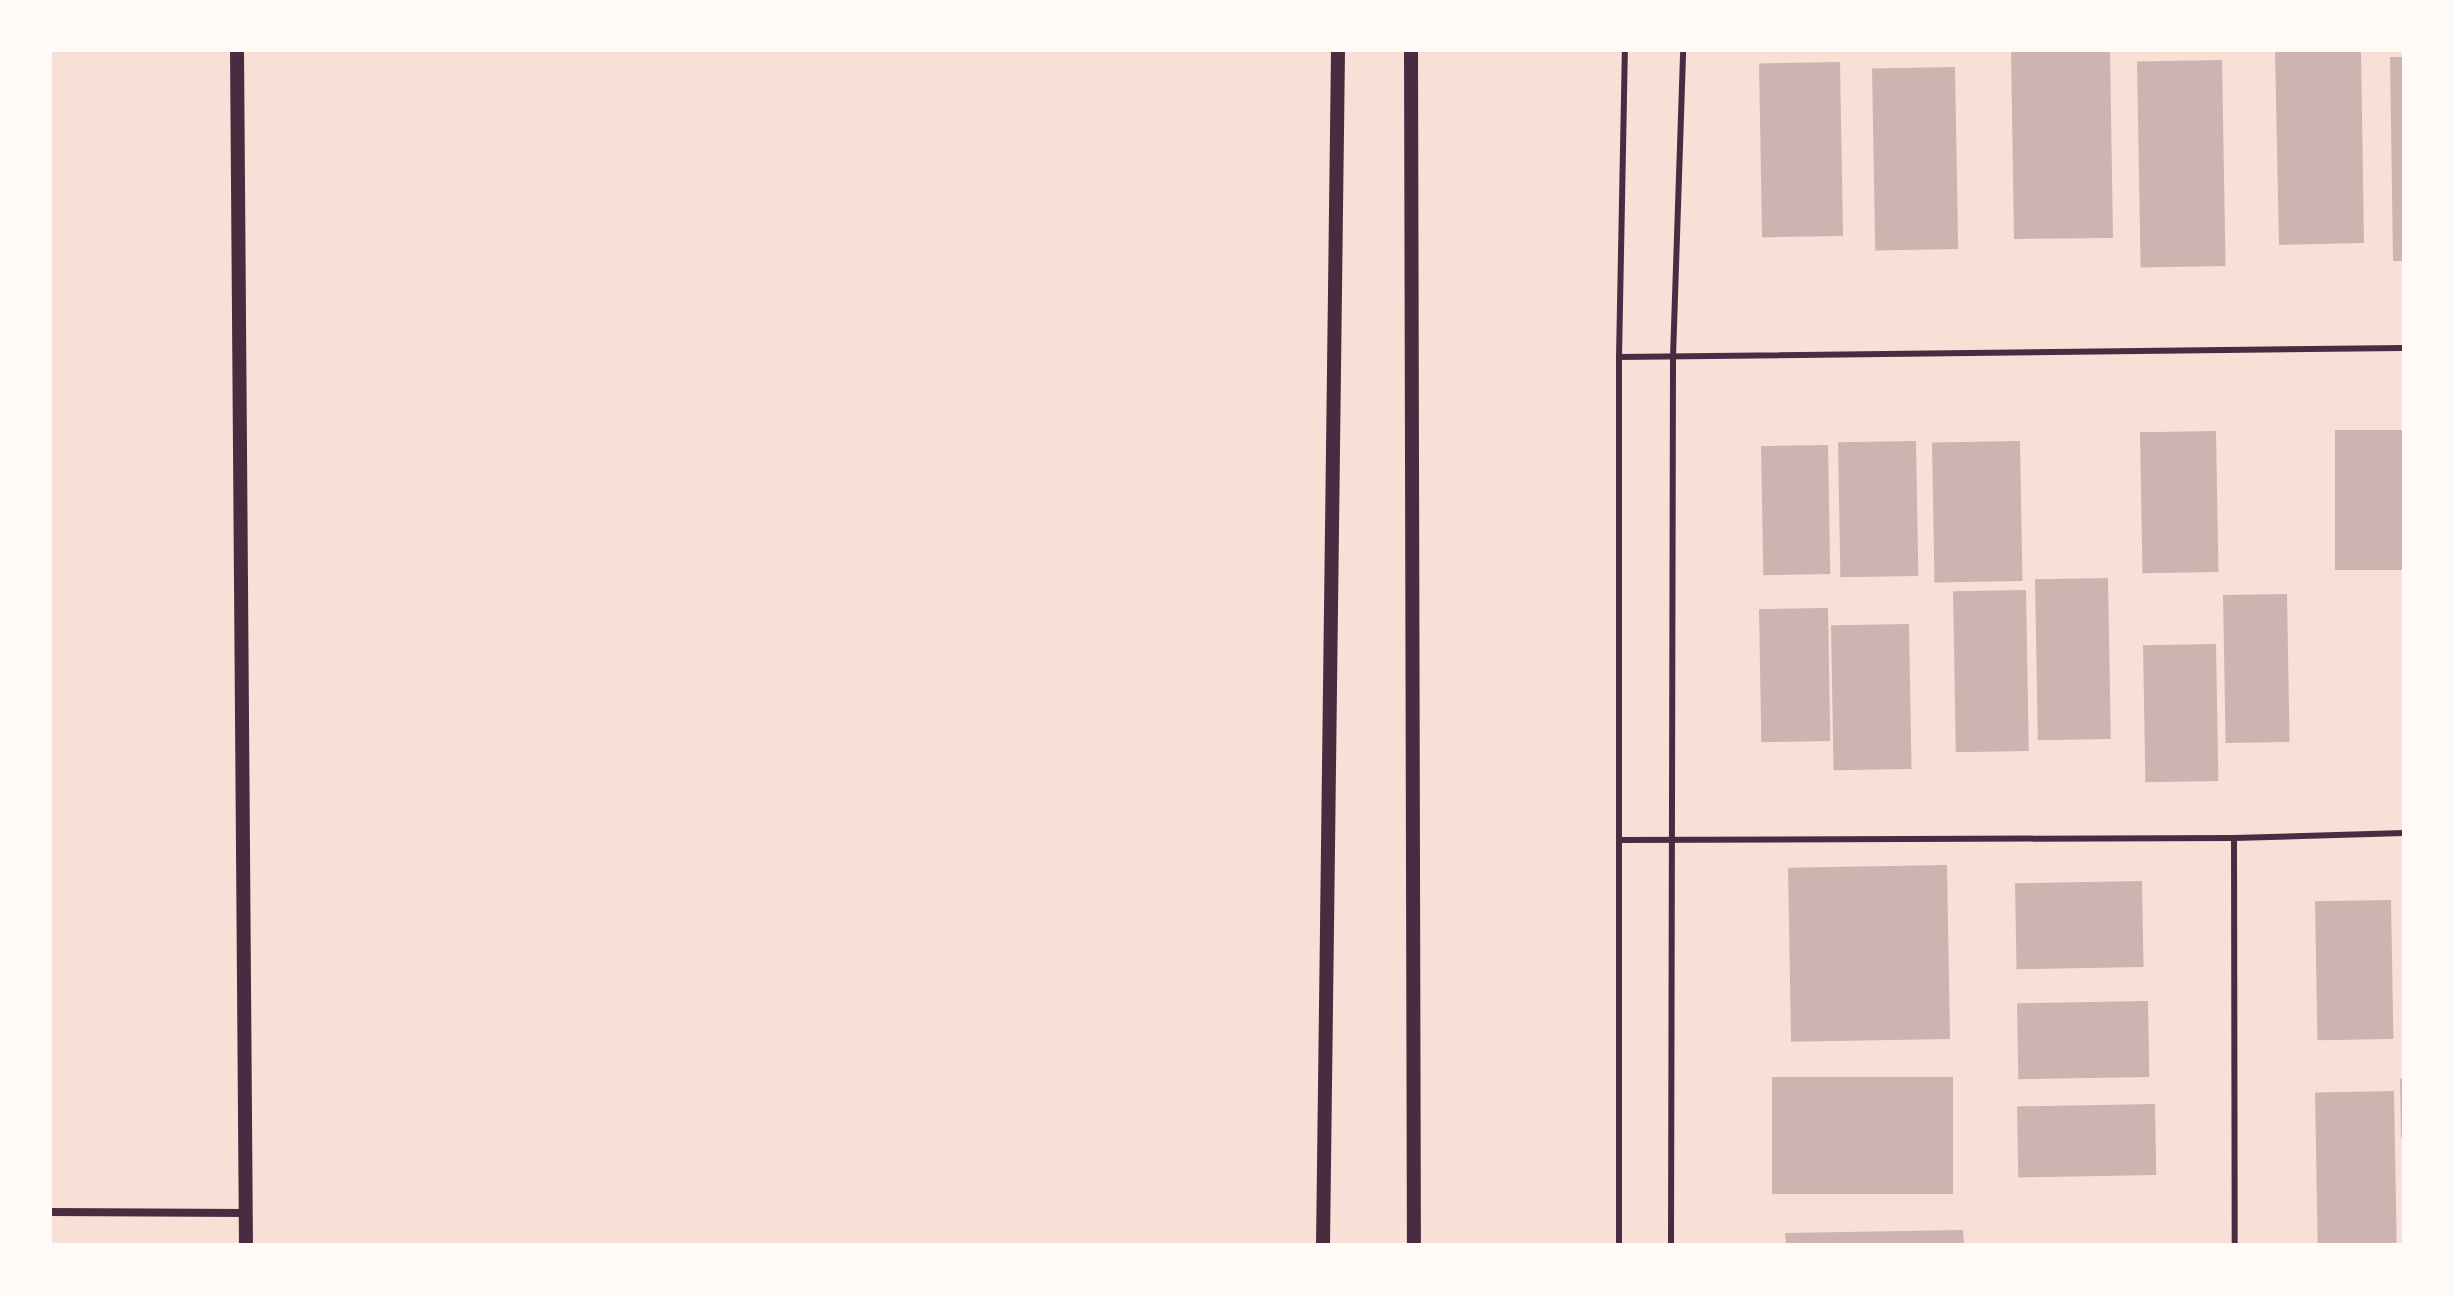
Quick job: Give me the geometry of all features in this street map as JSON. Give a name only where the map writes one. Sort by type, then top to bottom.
[{"type":"street","points":[[237,50],[246,1245]]},
{"type":"street","points":[[1323,1245],[1338,50]]},
{"type":"street","points":[[1411,50],[1414,1245]]},
{"type":"street","points":[[50,1212],[246,1213]]},
{"type":"lane","points":[[1619,1245],[1619,357],[1625,50]]},
{"type":"lane","points":[[1671,1245],[1673,357],[1683,50]]},
{"type":"lane","points":[[1619,357],[2404,348]]},
{"type":"lane","points":[[1619,840],[2234,838],[2404,833]]},
{"type":"lane","points":[[2234,838],[2235,1245]]},
{"type":"building","points":[[2110,50],[2113,238],[2014,239],[2011,51]]},
{"type":"building","points":[[2361,50],[2364,243],[2279,245],[2275,51]]},
{"type":"building","points":[[2390,57],[2404,57],[2404,261],[2393,261]]},
{"type":"building","points":[[2222,60],[2226,266],[2141,267],[2137,61]]},
{"type":"building","points":[[1840,62],[1843,236],[1762,237],[1759,63]]},
{"type":"building","points":[[1955,67],[1958,249],[1875,250],[1872,68]]},
{"type":"building","points":[[2335,430],[2404,430],[2404,570],[2335,570]]},
{"type":"building","points":[[2216,431],[2218,572],[2142,573],[2140,432]]},
{"type":"building","points":[[1916,441],[1918,576],[1840,577],[1838,442]]},
{"type":"building","points":[[2020,441],[2022,581],[1934,583],[1932,443]]},
{"type":"building","points":[[1828,445],[1830,574],[1763,575],[1761,446]]},
{"type":"building","points":[[2108,578],[2111,739],[2038,740],[2035,579]]},
{"type":"building","points":[[2026,590],[2029,751],[1956,752],[1953,591]]},
{"type":"building","points":[[2287,594],[2290,742],[2226,743],[2223,595]]},
{"type":"building","points":[[1828,608],[1830,741],[1761,742],[1759,609]]},
{"type":"building","points":[[1909,624],[1912,769],[1834,770],[1831,625]]},
{"type":"building","points":[[2216,644],[2218,781],[2145,782],[2143,645]]},
{"type":"building","points":[[1947,865],[1950,1039],[1791,1042],[1788,868]]},
{"type":"building","points":[[2142,881],[2144,967],[2017,969],[2015,883]]},
{"type":"building","points":[[2391,900],[2393,1039],[2317,1040],[2315,901]]},
{"type":"building","points":[[2148,1001],[2149,1077],[2018,1079],[2017,1003]]},
{"type":"building","points":[[1772,1077],[1953,1077],[1953,1194],[1772,1194]]},
{"type":"building","points":[[2404,1078],[2404,1137],[2401,1137],[2400,1079]]},
{"type":"building","points":[[2394,1091],[2397,1245],[2318,1245],[2315,1092]]},
{"type":"building","points":[[2155,1104],[2156,1175],[2018,1177],[2017,1106]]},
{"type":"building","points":[[1963,1230],[1964,1245],[1786,1245],[1785,1233]]}]
